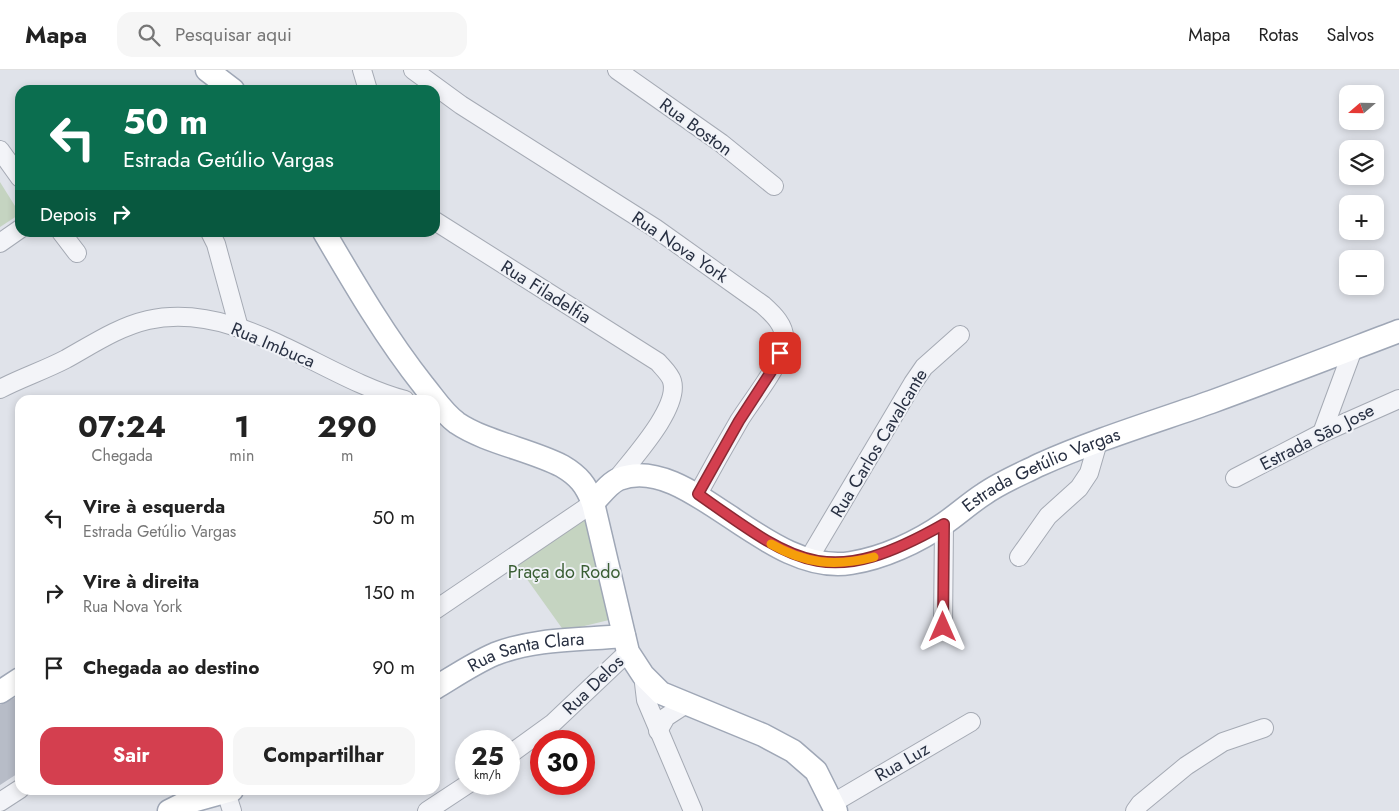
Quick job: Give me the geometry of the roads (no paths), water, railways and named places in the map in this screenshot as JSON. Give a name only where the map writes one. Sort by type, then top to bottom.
[{"type":"main road","points":[[207,70],[226,85]]},
{"type":"main road","points":[[327,237],[396,349],[429,395]]},
{"type":"main road","name":"Estrada Getúlio Vargas","points":[[616,480],[642,476],[698,494],[756,536],[780,549],[808,560],[829,564],[850,563],[874,557],[913,542],[944,524],[985,493],[1013,477],[1098,442],[1354,350],[1399,331]]},
{"type":"main road","points":[[440,410],[457,423],[471,430],[548,459],[574,473],[585,484],[593,503],[626,644],[643,675],[661,693],[763,735],[793,751],[816,771],[834,807]]},
{"type":"main road","points":[[593,503],[616,480]]},
{"type":"main road","name":"Rua Santa Clara","points":[[440,685],[496,654],[516,648],[565,639],[626,644]]},
{"type":"main road","points":[[0,692],[15,682]]},
{"type":"main road","points":[[178,801],[230,798]]},
{"type":"street","points":[[362,70],[366,85]]},
{"type":"street","name":"Rua Nova York","points":[[413,70],[434,85]]},
{"type":"street","name":"Rua Boston","points":[[617,70],[720,143],[774,186]]},
{"type":"street","name":"Rua Nova York","points":[[440,89],[486,121],[655,228],[764,306],[775,316],[782,330],[784,341],[776,364],[739,421],[698,494]]},
{"type":"street","points":[[0,150],[15,171]]},
{"type":"street","name":"Rua Filadelfia","points":[[440,225],[658,362],[672,380],[672,394],[667,411],[616,480]]},
{"type":"street","points":[[0,242],[15,232]]},
{"type":"street","points":[[65,237],[77,253]]},
{"type":"street","points":[[212,237],[240,328]]},
{"type":"street","name":"Rua Imbuca","points":[[0,388],[65,359],[121,328],[149,320],[182,317],[240,328],[353,380],[392,395]]},
{"type":"street","name":"Rua Carlos Cavalcante","points":[[808,560],[913,383],[924,367],[960,335]]},
{"type":"street","points":[[1322,433],[1354,350]]},
{"type":"street","name":"Estrada Sāo Jose","points":[[1235,478],[1322,433],[1399,399]]},
{"type":"street","points":[[1018,557],[1048,516],[1079,488],[1089,473],[1098,442]]},
{"type":"street","points":[[440,607],[593,503]]},
{"type":"street","points":[[943,627],[944,524]]},
{"type":"street","name":"Rua Delos","points":[[520,747],[553,723],[626,644]]},
{"type":"street","points":[[643,675],[646,700],[693,811]]},
{"type":"street","points":[[658,731],[666,717],[686,704]]},
{"type":"street","name":"Rua Luz","points":[[834,807],[971,722]]},
{"type":"street","points":[[1135,811],[1140,804],[1186,766],[1222,742],[1264,728]]},
{"type":"street","points":[[427,811],[455,793]]},
{"type":"street","points":[[6,804],[15,794]]},
{"type":"park label","name":"Praça do Rodo","points":[[564,572]]}]
